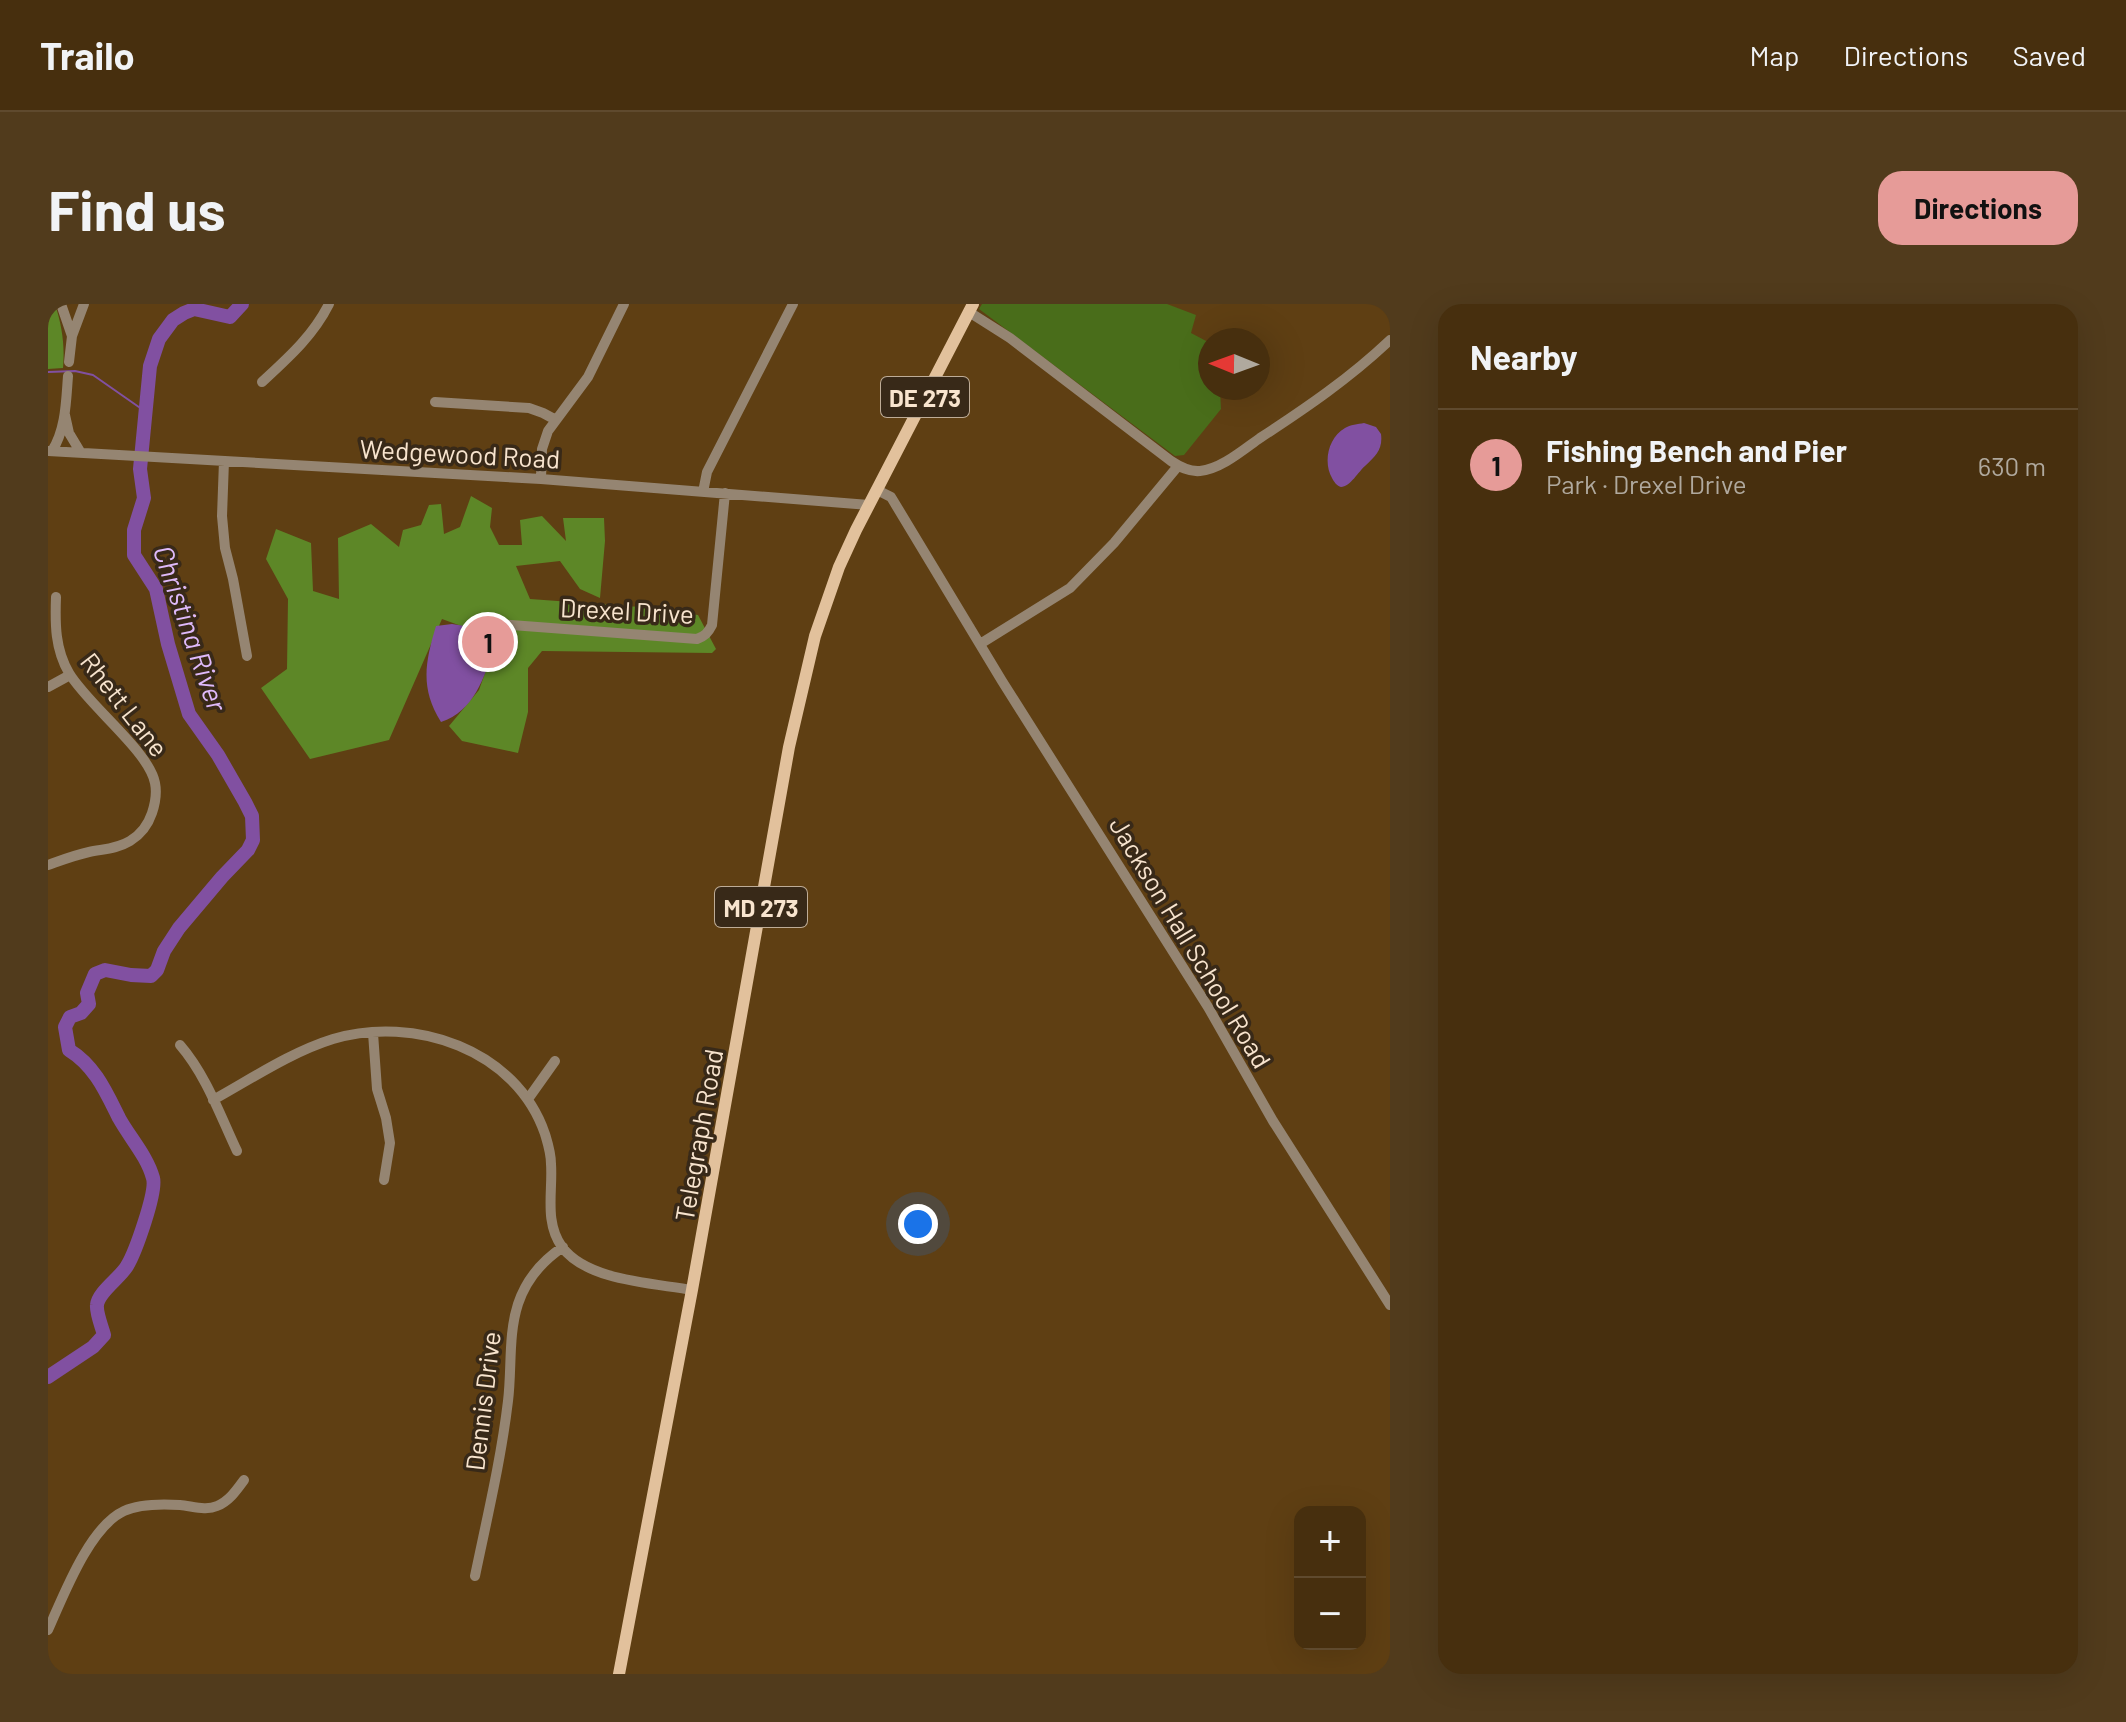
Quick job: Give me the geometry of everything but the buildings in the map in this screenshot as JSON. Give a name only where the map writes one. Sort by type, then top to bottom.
[{"type":"main road","name":"DE 273","points":[[825,604],[846,551],[971,308]]},
{"type":"main road","name":"Telegraph Road","points":[[619,1674],[692,1290],[789,747],[825,604]]},
{"type":"street","points":[[61,304],[72,336]]},
{"type":"street","points":[[69,362],[72,336],[84,304]]},
{"type":"street","points":[[262,382],[299,348],[329,304]]},
{"type":"street","points":[[541,479],[542,449],[548,431],[588,377],[624,304]]},
{"type":"street","points":[[703,492],[707,472],[793,304]]},
{"type":"street","points":[[971,308],[1178,466],[1200,471],[1225,460],[1336,387],[1390,340]]},
{"type":"street","points":[[50,451],[56,444],[65,413],[68,376]]},
{"type":"street","points":[[435,402],[529,408],[556,420]]},
{"type":"street","points":[[65,413],[69,433],[81,453]]},
{"type":"street","name":"Wedgewood Road","points":[[50,451],[541,479],[869,505]]},
{"type":"street","points":[[224,461],[225,548],[247,656]]},
{"type":"street","points":[[980,644],[1061,595],[1081,579],[1178,466]]},
{"type":"street","name":"Jackson Hall School Road","points":[[877,490],[891,497],[1390,1305]]},
{"type":"street","name":"Drexel Drive","points":[[498,624],[703,637],[712,625],[725,493]]},
{"type":"street","name":"Rhett Lane","points":[[48,865],[129,842],[150,820],[155,799],[155,780],[144,761],[89,700],[60,656],[56,638],[56,597]]},
{"type":"street","points":[[48,687],[70,675]]},
{"type":"street","points":[[213,1100],[305,1050],[335,1039],[373,1033],[419,1035],[450,1041],[485,1059],[504,1074],[528,1099],[537,1115],[550,1149],[550,1206],[555,1234],[563,1247],[575,1259],[603,1273],[692,1290]]},
{"type":"street","points":[[373,1033],[377,1089],[390,1143],[384,1180]]},
{"type":"street","points":[[180,1045],[213,1100],[237,1151]]},
{"type":"street","points":[[528,1099],[555,1061]]},
{"type":"street","name":"Dennis Drive","points":[[475,1576],[508,1400],[517,1306],[536,1270],[547,1257],[563,1247]]},
{"type":"street","points":[[48,1630],[74,1571],[98,1534],[115,1517],[126,1510],[147,1506],[216,1506],[233,1495],[244,1480]]},
{"type":"green space","points":[[48,304],[55,304],[59,320],[63,368],[48,369]]},
{"type":"green space","points":[[982,304],[1167,304],[1196,315],[1191,333],[1198,337],[1198,400],[1221,400],[1221,409],[1184,455],[1175,456],[979,309]]},
{"type":"green space","points":[[471,496],[492,508],[490,527],[499,545],[522,545],[520,520],[542,516],[566,541],[563,518],[604,518],[600,598],[580,589],[560,561],[516,566],[530,599],[654,608],[698,615],[716,649],[712,653],[542,651],[528,668],[528,712],[518,753],[462,741],[449,726],[479,690],[497,639],[442,619],[389,740],[310,759],[261,688],[287,669],[288,599],[266,559],[276,529],[311,543],[313,591],[339,599],[338,538],[371,524],[399,547],[403,530],[421,525],[429,505],[441,504],[444,534],[460,527]]},
{"type":"shaded area","points":[[1364,423],[1376,427],[1381,434],[1380,448],[1351,482],[1340,486],[1329,472],[1331,444],[1345,428]]},
{"type":"shaded area","points":[[452,624],[477,628],[494,648],[482,682],[470,702],[441,722],[427,686],[427,664],[436,626]]},
{"type":"waterway","name":"Christina River","points":[[48,1377],[93,1347],[104,1335],[97,1312],[98,1300],[131,1259],[153,1185],[147,1162],[99,1080],[69,1050],[65,1027],[70,1017],[81,1013],[89,1004],[87,993],[95,974],[105,970],[151,976],[179,928],[248,850],[253,840],[252,816],[245,802],[218,755],[189,714],[168,644],[156,589],[134,555],[134,530],[144,498],[140,469],[150,366],[159,339],[173,320],[184,313],[194,309],[230,317],[242,304]]},
{"type":"waterway","points":[[48,372],[75,371],[93,375],[146,412]]},
{"type":"place","name":"Fishing Bench and Pier","points":[[488,642]]}]
